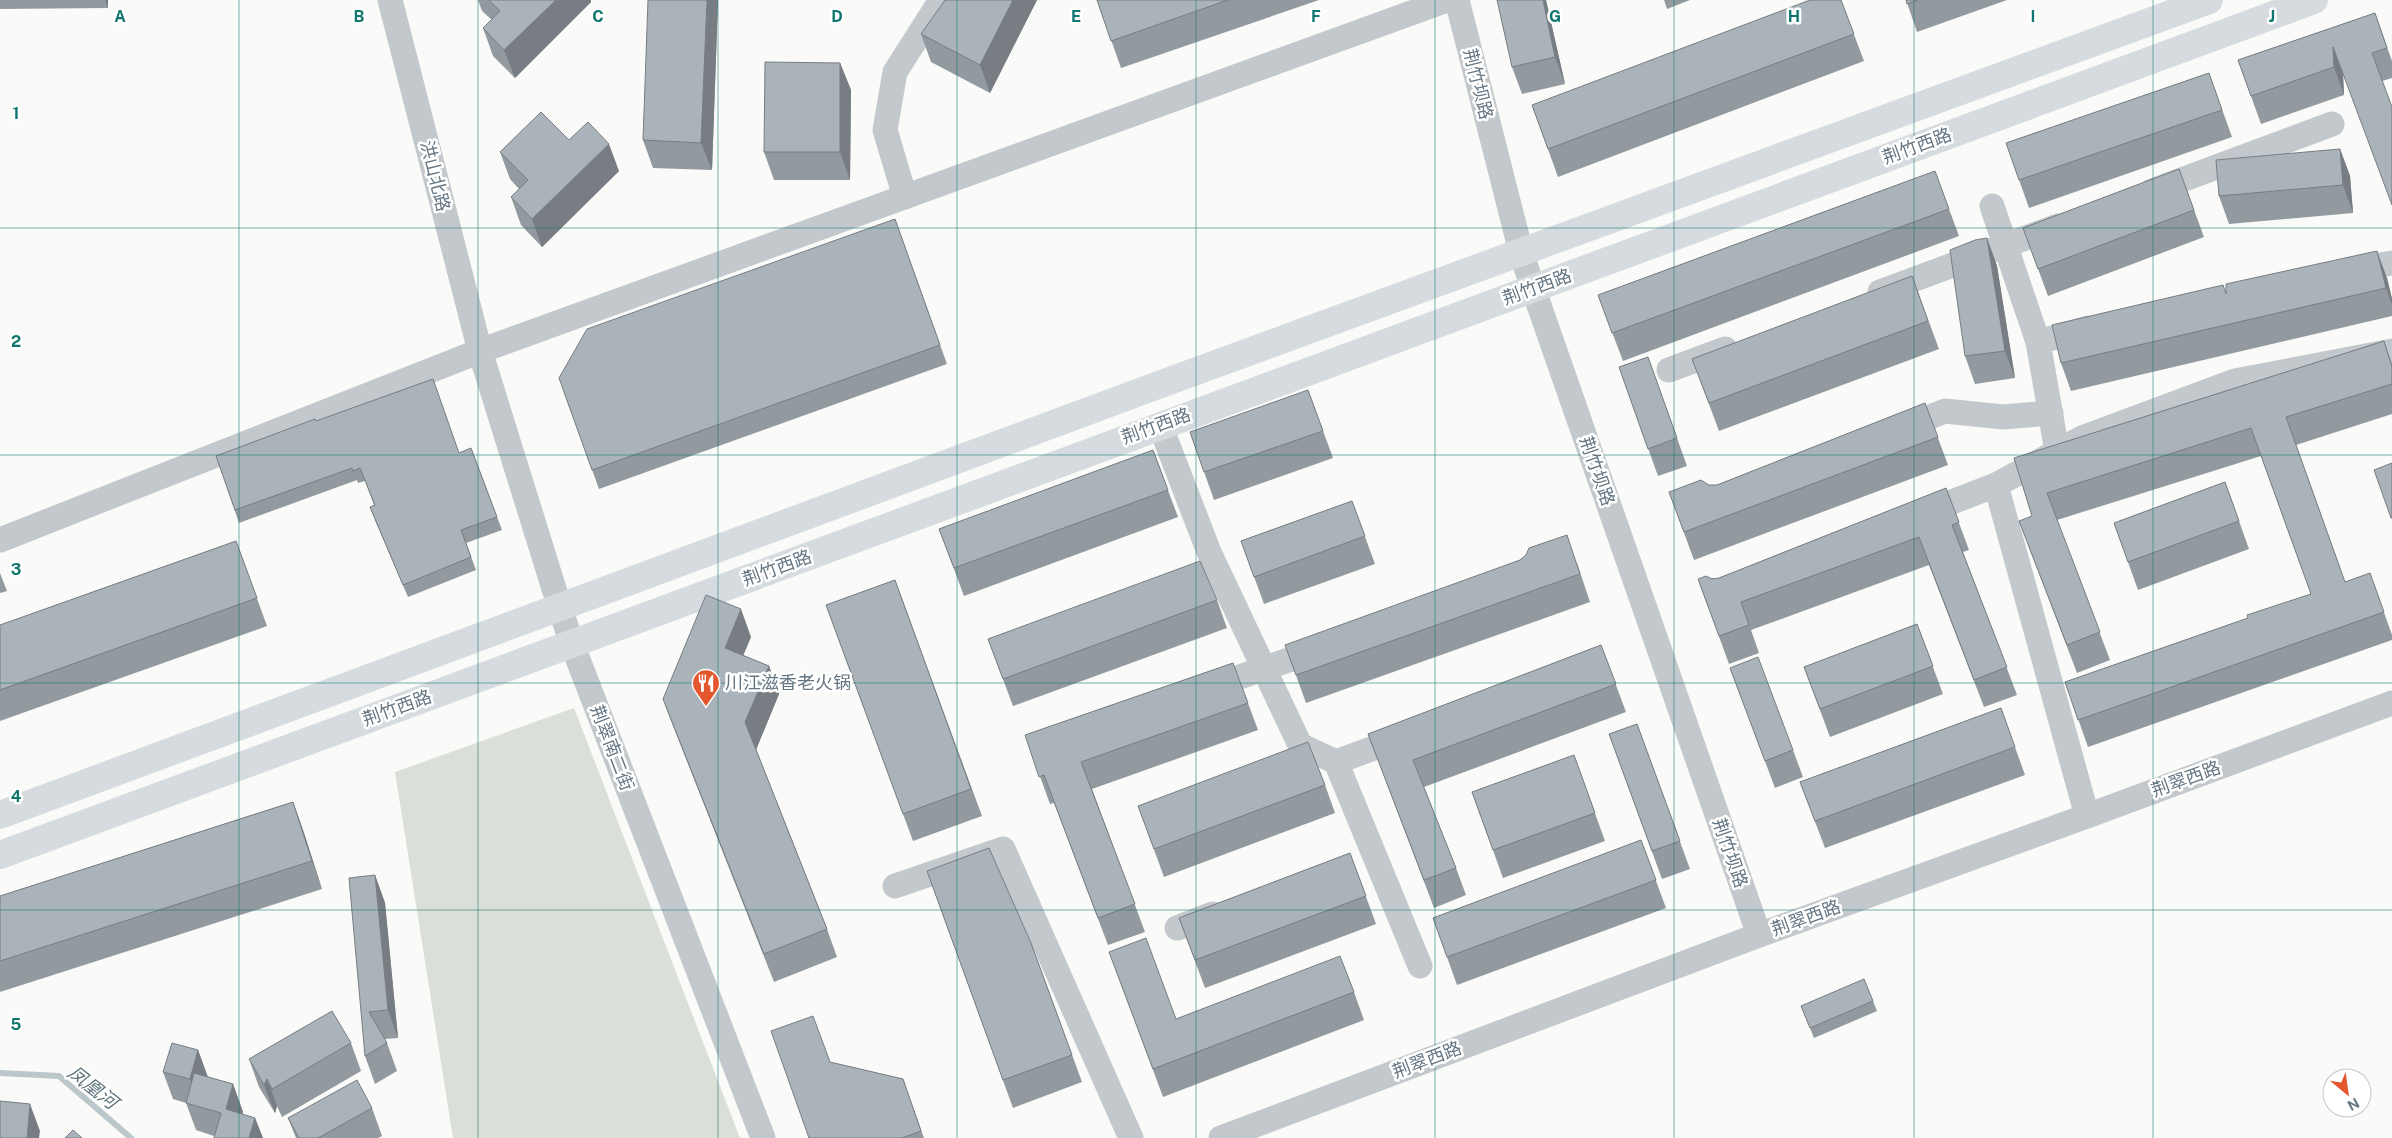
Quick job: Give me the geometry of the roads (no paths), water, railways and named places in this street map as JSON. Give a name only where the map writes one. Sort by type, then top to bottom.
[{"type":"main road","name":"荆竹西路","points":[[0,855],[2314,0]]},
{"type":"main road","name":"荆竹西路","points":[[0,815],[2196,2]]},
{"type":"street","name":"洪山北路","points":[[390,0],[480,351]]},
{"type":"street","points":[[905,197],[885,130],[895,72],[941,0]]},
{"type":"street","points":[[0,540],[480,351],[1447,0]]},
{"type":"street","name":"荆竹坝路","points":[[1457,0],[1521,252],[1759,935]]},
{"type":"street","points":[[2126,200],[2332,124]]},
{"type":"street","points":[[1992,206],[2038,342],[2057,451]]},
{"type":"street","points":[[1856,300],[2080,218]]},
{"type":"street","points":[[2326,273],[2392,263]]},
{"type":"street","points":[[2038,342],[2112,321]]},
{"type":"street","points":[[1669,370],[1744,342]]},
{"type":"street","name":"荆翠南二街","points":[[480,351],[572,644],[763,1138]]},
{"type":"street","points":[[1896,524],[1996,485],[2082,438],[2235,381],[2392,351]]},
{"type":"street","points":[[1883,436],[1946,411],[2004,417],[2050,413]]},
{"type":"street","points":[[1160,425],[1209,552],[1300,745],[1336,762],[1428,727]]},
{"type":"street","points":[[1996,485],[2087,816]]},
{"type":"street","points":[[1189,695],[1348,638]]},
{"type":"street","name":"荆翠西路","points":[[1221,1138],[1759,935],[2392,703]]},
{"type":"street","points":[[1336,762],[1365,856],[1420,966]]},
{"type":"street","points":[[895,886],[1003,849],[1131,1138]]},
{"type":"street","points":[[1177,928],[1230,908]]},
{"type":"waterway","name":"凤凰河","points":[[0,1073],[59,1076],[131,1138]]},
{"type":"place","name":"川江滋香老火锅","points":[[706,707]]}]
